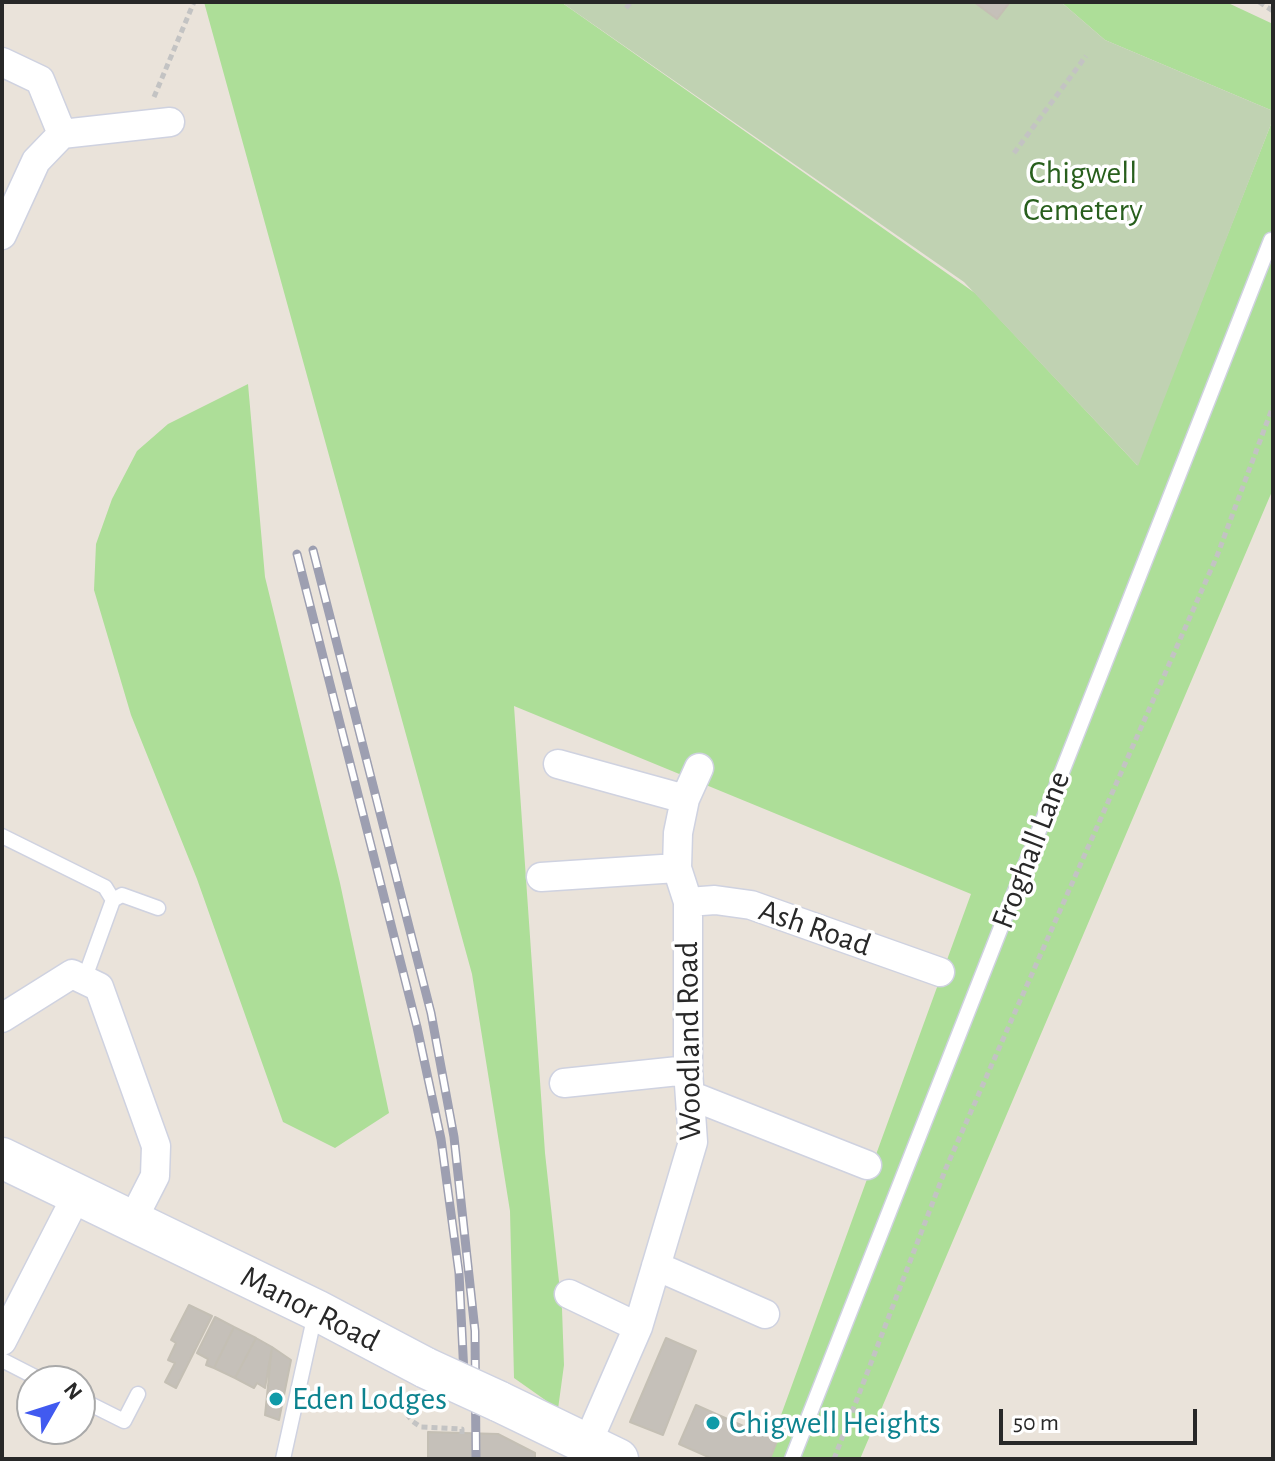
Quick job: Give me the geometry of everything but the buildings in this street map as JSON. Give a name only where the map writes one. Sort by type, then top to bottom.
[{"type":"main road","name":"Manor Road","points":[[2,1158],[316,1310],[426,1368],[602,1451]]},
{"type":"street","points":[[2,62],[40,80],[62,134]]},
{"type":"street","points":[[2,235],[36,161],[62,134],[159,124]]},
{"type":"street","points":[[558,764],[638,783],[685,799]]},
{"type":"street","name":"Woodland Road","points":[[602,1451],[693,1142],[688,902],[677,868],[678,833],[685,799],[699,768]]},
{"type":"street","points":[[541,877],[677,868]]},
{"type":"street","name":"Ash Road","points":[[688,902],[715,900],[751,905],[940,972]]},
{"type":"street","points":[[2,1018],[72,974],[99,987],[156,1146],[155,1176],[132,1221]]},
{"type":"street","points":[[564,1083],[690,1083],[867,1165]]},
{"type":"street","points":[[2,1341],[77,1195]]},
{"type":"street","points":[[656,1266],[765,1314]]},
{"type":"street","points":[[569,1294],[638,1327]]},
{"type":"lane","name":"Froghall Lane","points":[[792,1459],[1271,240]]},
{"type":"lane","points":[[2,836],[105,887],[113,900]]},
{"type":"lane","points":[[84,980],[113,900],[122,895],[158,908]]},
{"type":"lane","points":[[283,1459],[316,1310]]},
{"type":"lane","points":[[96,1407],[124,1421],[138,1394]]},
{"type":"path","points":[[159,124],[155,95],[194,2]]},
{"type":"path","points":[[626,8],[631,2]]},
{"type":"path","points":[[1259,2],[1273,11]]},
{"type":"path","points":[[1014,153],[1086,56]]},
{"type":"path","points":[[834,1459],[946,1168],[1217,556],[1273,406]]},
{"type":"green space","points":[[204,2],[561,2],[975,293],[1137,465],[1273,119],[1273,489],[860,1459],[765,1459],[971,894],[514,706],[545,1153],[562,1309],[564,1365],[558,1409],[514,1378],[510,1211],[472,974]]},
{"type":"green space","name":"Chigwell Cemetery","points":[[561,2],[1061,2],[1105,40],[1273,111],[1273,119],[1138,466],[964,282]]},
{"type":"green space","points":[[1061,2],[1226,2],[1273,24],[1273,111],[1105,40]]},
{"type":"green space","points":[[248,384],[265,577],[340,883],[389,1113],[335,1148],[283,1122],[197,879],[131,715],[94,590],[96,544],[112,499],[137,451],[168,424]]},
{"type":"railway","points":[[313,550],[431,1013],[454,1137],[475,1331],[476,1459]]},
{"type":"railway","points":[[297,554],[417,1027],[441,1139],[459,1273],[465,1395]]},
{"type":"place","name":"Eden Lodges","points":[[276,1399]]},
{"type":"place","name":"Chigwell Heights","points":[[713,1423]]}]
